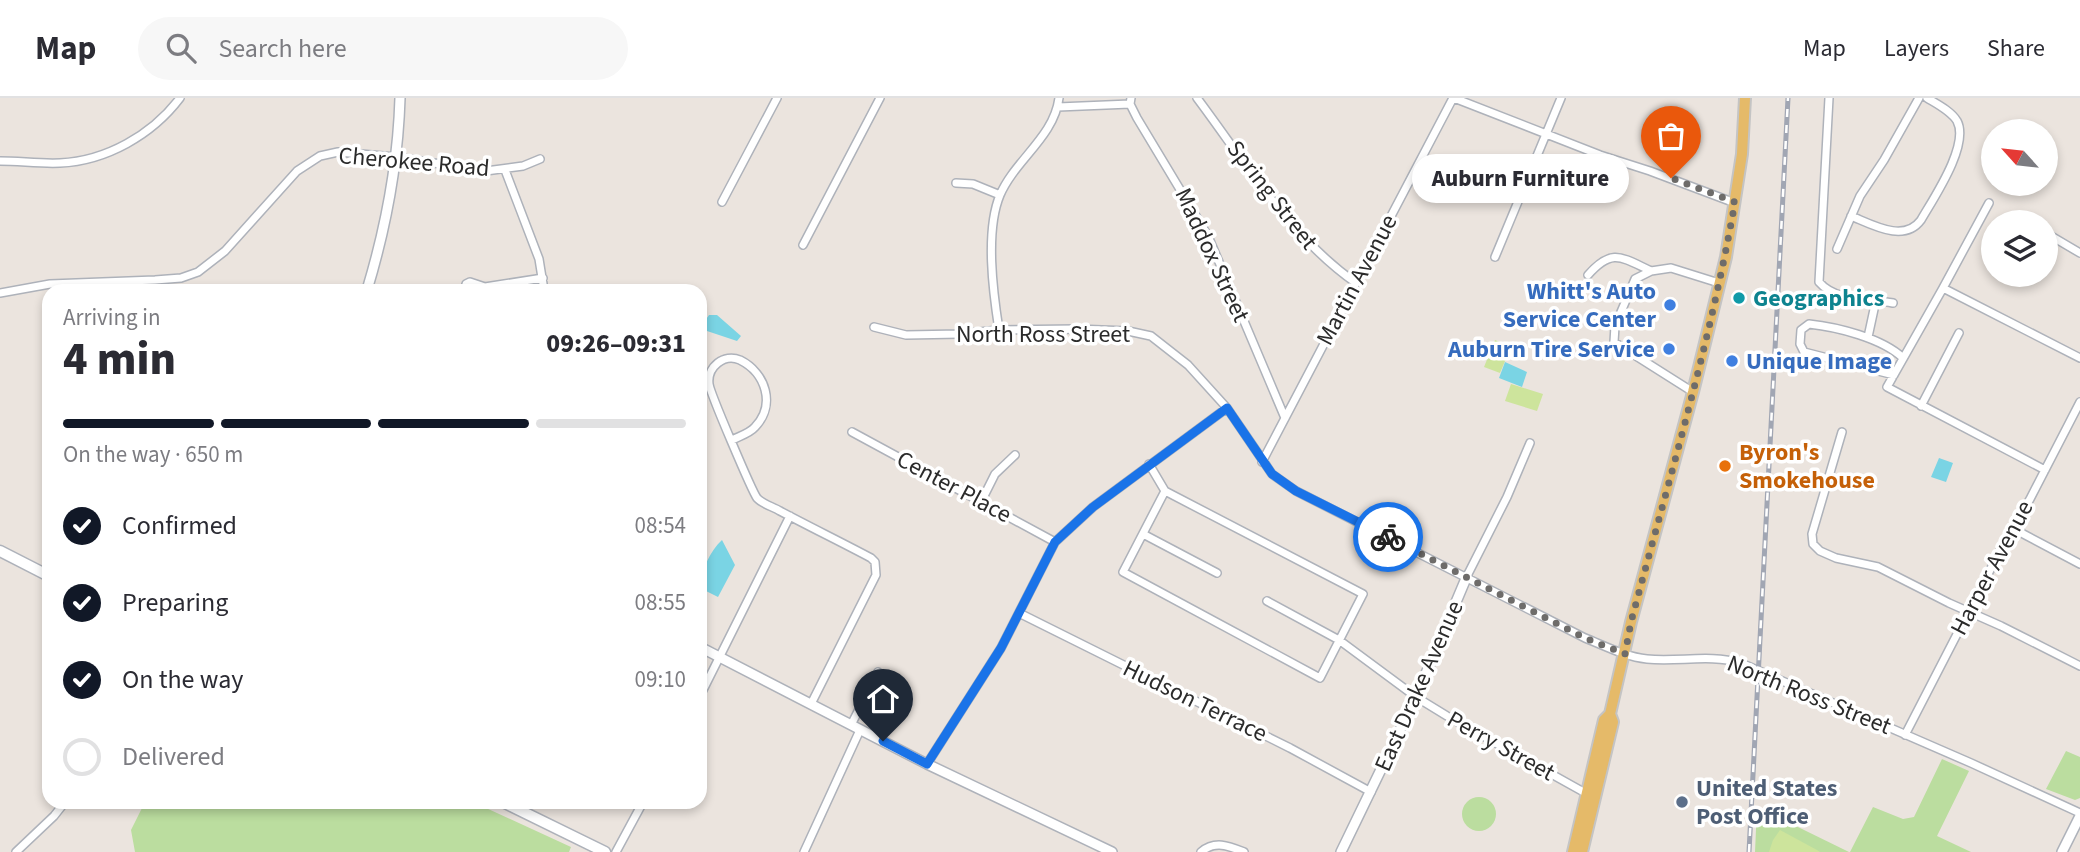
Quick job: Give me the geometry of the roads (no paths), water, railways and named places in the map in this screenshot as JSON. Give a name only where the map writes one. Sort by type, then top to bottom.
[{"type":"main road","points":[[1582,852],[1604,720],[1610,715],[1634,611],[1693,392],[1719,283],[1742,154],[1745,98]]},
{"type":"main road","points":[[0,551],[42,572]]},
{"type":"main road","points":[[1573,852],[1590,796]]},
{"type":"main road","points":[[517,809],[605,852]]},
{"type":"street","points":[[0,161],[60,163],[113,151],[158,121],[180,98]]},
{"type":"street","points":[[369,284],[382,242],[390,201],[400,98]]},
{"type":"street","points":[[722,202],[776,98]]},
{"type":"street","points":[[803,245],[880,98]]},
{"type":"street","name":"Spring Street","points":[[1197,98],[1301,235],[1334,268],[1356,283]]},
{"type":"street","points":[[1453,98],[1735,202]]},
{"type":"street","name":"Martin Avenue","points":[[1262,462],[1453,98]]},
{"type":"street","points":[[1495,257],[1562,98]]},
{"type":"street","points":[[1829,98],[1819,282],[1826,290],[1839,295],[1892,303]]},
{"type":"street","points":[[1837,249],[1860,196],[1919,98]]},
{"type":"street","points":[[1851,216],[1906,232],[1915,228],[1921,220],[1958,149],[1960,131],[1958,122],[1952,115],[1927,98]]},
{"type":"street","points":[[999,330],[993,294],[993,242],[1000,195],[1013,173],[1041,139],[1058,102],[1131,101]]},
{"type":"street","name":"Maddox Street","points":[[1131,101],[1208,236],[1285,418]]},
{"type":"street","name":"Cherokee Road","points":[[50,284],[181,278],[198,272],[225,251],[297,171],[312,160],[338,152],[395,157],[486,171],[505,170],[540,159]]},
{"type":"street","points":[[505,170],[539,259],[544,284]]},
{"type":"street","points":[[956,183],[973,184],[1000,195]]},
{"type":"street","points":[[1989,203],[1887,387],[2045,470]]},
{"type":"street","points":[[2058,240],[2080,253]]},
{"type":"street","points":[[1588,275],[1602,259],[1614,257],[1651,271]]},
{"type":"street","points":[[1693,392],[1614,342],[1615,326],[1635,279],[1651,271],[1671,268],[1719,283]]},
{"type":"street","points":[[507,284],[543,278]]},
{"type":"street","name":"Cherokee Road","points":[[0,293],[42,285]]},
{"type":"street","points":[[1943,288],[2080,358]]},
{"type":"street","points":[[1868,337],[1876,300]]},
{"type":"street","points":[[1894,375],[1804,352],[1800,344],[1800,334],[1804,326],[1809,324],[1868,337],[1895,349],[1903,358]]},
{"type":"street","name":"North Ross Street","points":[[874,327],[906,335],[999,330],[1128,331],[1151,336],[1188,365],[1227,408],[1272,474],[1296,491],[1585,638],[1645,659],[1725,658],[1749,666],[2080,815]]},
{"type":"street","points":[[1921,406],[1959,333]]},
{"type":"street","points":[[732,440],[754,429],[762,418],[768,398],[765,385],[759,376],[737,359],[726,358],[710,371],[709,385],[732,440],[758,499],[871,558],[877,569],[811,704]]},
{"type":"street","name":"Harper Avenue","points":[[1905,735],[2080,402]]},
{"type":"street","points":[[927,764],[1001,648],[1055,542],[1093,507],[1227,408]]},
{"type":"street","name":"Center Place","points":[[852,432],[1055,542]]},
{"type":"street","points":[[1842,432],[1812,534],[1813,544],[1820,551],[1836,558],[1878,567],[2080,666]]},
{"type":"street","name":"East Drake Avenue","points":[[1341,852],[1416,697],[1467,576],[1507,497],[1530,443]]},
{"type":"street","points":[[981,502],[995,474],[1015,455]]},
{"type":"street","points":[[1149,464],[1165,491],[1363,594],[1320,678],[1123,572],[1165,491]]},
{"type":"street","points":[[707,683],[721,658],[724,643],[790,516]]},
{"type":"street","points":[[2012,528],[2080,564]]},
{"type":"street","points":[[1143,534],[1217,573]]},
{"type":"street","name":"Perry Street","points":[[1267,601],[1339,639],[1416,697],[1590,796]]},
{"type":"street","name":"Hudson Terrace","points":[[1019,612],[1290,748],[1371,792]]},
{"type":"street","points":[[707,651],[927,764],[1112,852]]},
{"type":"street","points":[[804,852],[878,672]]},
{"type":"street","points":[[16,852],[60,809]]},
{"type":"street","points":[[615,852],[639,809]]},
{"type":"street","points":[[2062,852],[2080,815]]},
{"type":"street","points":[[1201,852],[1209,846],[1219,844],[1244,852]]},
{"type":"water","points":[[709,315],[717,315],[741,336],[737,341],[707,331]]},
{"type":"water","points":[[1505,362],[1527,372],[1522,387],[1499,378]]},
{"type":"water","points":[[1939,458],[1953,463],[1946,482],[1931,477]]},
{"type":"water","points":[[722,540],[735,565],[718,597],[707,592],[707,560]]},
{"type":"railway","points":[[1749,852],[1788,98]]},
{"type":"place","name":"Auburn Furniture","points":[[1671,178]]},
{"type":"place","name":"Geographics","points":[[1739,298]]},
{"type":"place","name":"Whitt's Auto Service Center","points":[[1670,305]]},
{"type":"place","name":"Auburn Tire Service","points":[[1669,349]]},
{"type":"place","name":"Unique Image","points":[[1732,361]]},
{"type":"place","name":"Byron's Smokehouse","points":[[1725,466]]},
{"type":"place","name":"United States Post Office","points":[[1682,802]]}]
